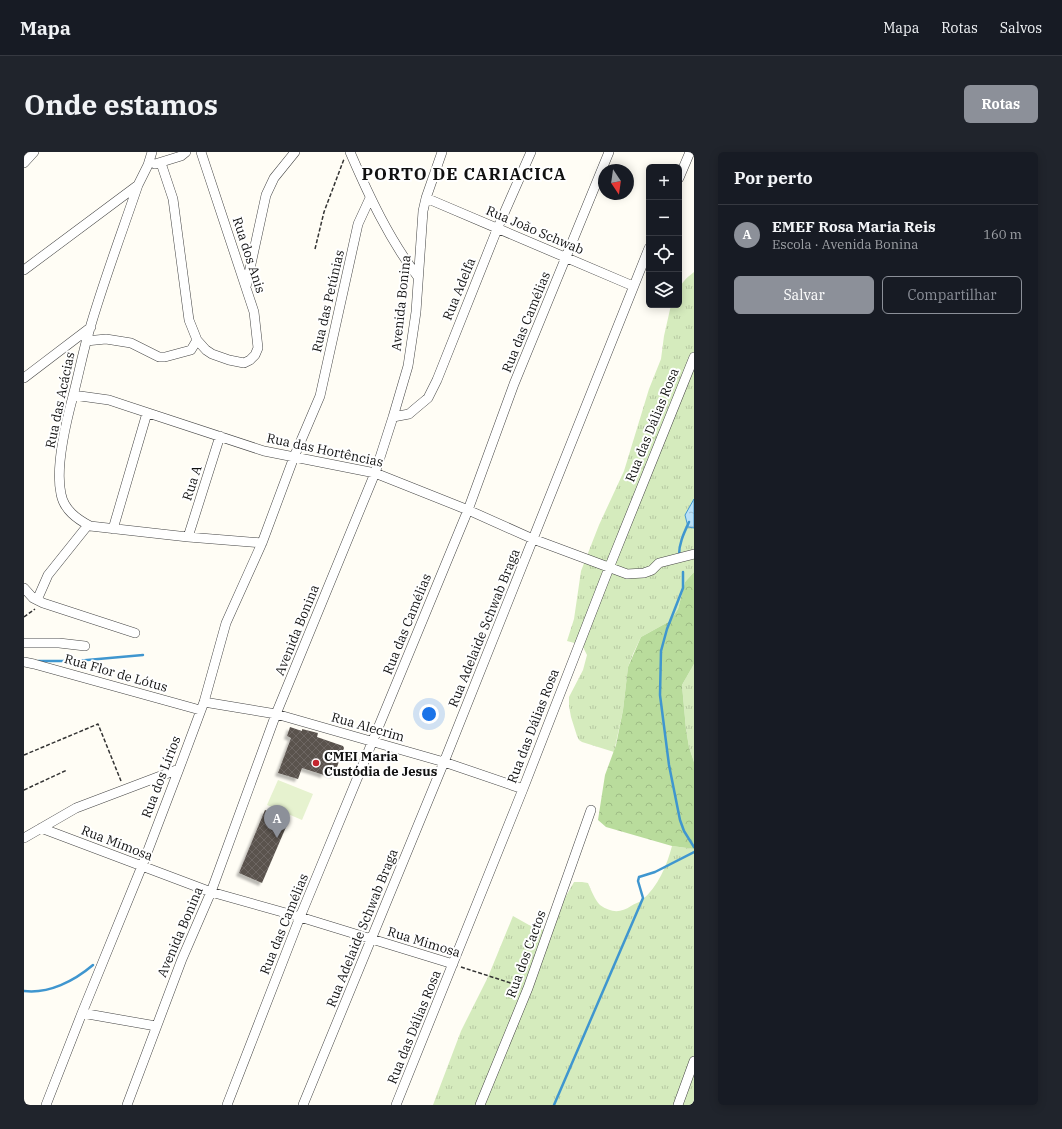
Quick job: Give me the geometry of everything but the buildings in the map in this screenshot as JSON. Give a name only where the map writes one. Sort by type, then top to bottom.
[{"type":"street","points":[[24,163],[34,152]]},
{"type":"street","name":"Rua das Acácias","points":[[152,152],[148,165],[138,185],[86,341],[66,420],[60,469],[60,495],[66,508],[75,516],[88,525],[100,528],[262,543]]},
{"type":"street","points":[[148,165],[161,163],[181,156],[186,152]]},
{"type":"street","name":"Rua dos Anis","points":[[197,340],[212,354],[244,363],[255,355],[258,348],[254,312],[201,152]]},
{"type":"street","points":[[246,288],[266,195],[274,178],[295,152]]},
{"type":"street","name":"Avenida Bonina","points":[[127,1105],[182,959],[211,892],[276,714],[375,473],[408,366],[416,312],[423,211],[442,152]]},
{"type":"street","name":"Rua Adelfa","points":[[393,417],[409,414],[428,398],[498,227],[531,152]]},
{"type":"street","name":"Rua das Camélias","points":[[227,1105],[300,917],[468,510],[514,384],[609,152]]},
{"type":"street","points":[[682,171],[690,152]]},
{"type":"street","points":[[347,155],[397,248],[418,277]]},
{"type":"street","points":[[86,341],[106,339],[131,343],[159,357],[165,357],[191,350],[197,340],[189,320],[172,200],[161,163]]},
{"type":"street","points":[[24,270],[138,185]]},
{"type":"street","name":"Rua das Petúnias","points":[[294,456],[320,396],[358,224],[370,198]]},
{"type":"street","name":"Rua João Schwab","points":[[426,198],[498,227],[633,286]]},
{"type":"street","name":"Rua Adelaide Schwab Braga","points":[[303,1105],[444,762],[646,255]]},
{"type":"street","points":[[24,378],[90,327]]},
{"type":"street","name":"Rua das Dálias Rosa","points":[[396,1105],[694,357]]},
{"type":"street","name":"Rua das Hortências","points":[[73,395],[109,400],[264,451],[375,473],[468,510],[533,540],[627,574],[644,573],[652,570],[659,563],[694,554]]},
{"type":"street","points":[[113,529],[147,413]]},
{"type":"street","name":"Rua A","points":[[188,537],[220,436]]},
{"type":"street","name":"Rua dos Lírios","points":[[46,1105],[142,866],[202,706],[226,623],[262,543],[294,456]]},
{"type":"street","points":[[40,601],[48,575],[88,525]]},
{"type":"street","points":[[24,588],[34,598],[40,601],[135,632]]},
{"type":"street","points":[[24,643],[59,643],[85,646]]},
{"type":"street","name":"Rua Flor de Lótus","points":[[24,662],[202,706]]},
{"type":"street","name":"Rua Alecrim","points":[[202,706],[276,714],[444,762],[523,789]]},
{"type":"street","points":[[24,838],[76,808],[179,769]]},
{"type":"street","name":"Rua dos Cactos","points":[[480,1105],[528,988],[591,810]]},
{"type":"street","name":"Rua Mimosa","points":[[41,828],[211,892],[300,917],[453,964]]},
{"type":"street","points":[[82,1013],[156,1026]]},
{"type":"street","points":[[678,1105],[694,1061]]},
{"type":"path","points":[[315,249],[324,212],[347,155]]},
{"type":"path","points":[[24,617],[40,601]]},
{"type":"path","points":[[24,755],[98,724],[125,790]]},
{"type":"path","points":[[24,790],[68,770]]},
{"type":"path","name":"Rua Mimosa","points":[[453,964],[528,988]]},
{"type":"green space","points":[[694,272],[694,499],[685,515],[688,527],[694,528],[694,572],[685,582],[678,609],[670,621],[641,637],[633,654],[628,667],[623,710],[614,752],[582,742],[577,736],[571,717],[569,697],[583,670],[587,655],[582,645],[567,641],[574,619],[581,571],[599,525],[624,471],[649,389],[661,359],[670,308],[682,308],[682,284]]},
{"type":"green space","points":[[694,572],[694,664],[682,685],[686,729],[689,747],[694,762],[694,849],[672,846],[606,827],[598,820],[605,775],[616,745],[623,710],[628,667],[641,637],[670,621],[678,609],[685,582]]},
{"type":"green space","points":[[694,664],[694,762],[689,747],[686,729],[682,685]]},
{"type":"green space","points":[[278,780],[313,794],[302,820],[267,805]]},
{"type":"green space","points":[[672,846],[694,849],[694,1105],[433,1105],[461,1031],[488,977],[513,916],[529,925],[546,931],[574,882],[588,883],[596,900],[604,908],[612,911],[623,910],[641,901],[653,889],[665,868]]},
{"type":"water","points":[[694,499],[694,528],[688,527],[685,515]]},
{"type":"waterway","points":[[679,555],[681,542],[689,522]]},
{"type":"waterway","points":[[683,572],[683,588],[667,629],[661,651],[660,695],[669,765],[680,820],[684,831],[694,847]]},
{"type":"waterway","points":[[38,661],[76,661],[143,655]]},
{"type":"waterway","points":[[554,1105],[643,898],[638,881],[639,877],[655,872],[694,852]]},
{"type":"waterway","points":[[24,991],[43,990],[61,985],[78,976],[93,965]]},
{"type":"place","name":"CMEI Maria Custódia de Jesus","points":[[316,763]]},
{"type":"place","name":"EMEF Rosa Maria Reis","points":[[277,838]]},
{"type":"district","name":"PORTO DE CARIACICA","points":[[464,174]]}]
